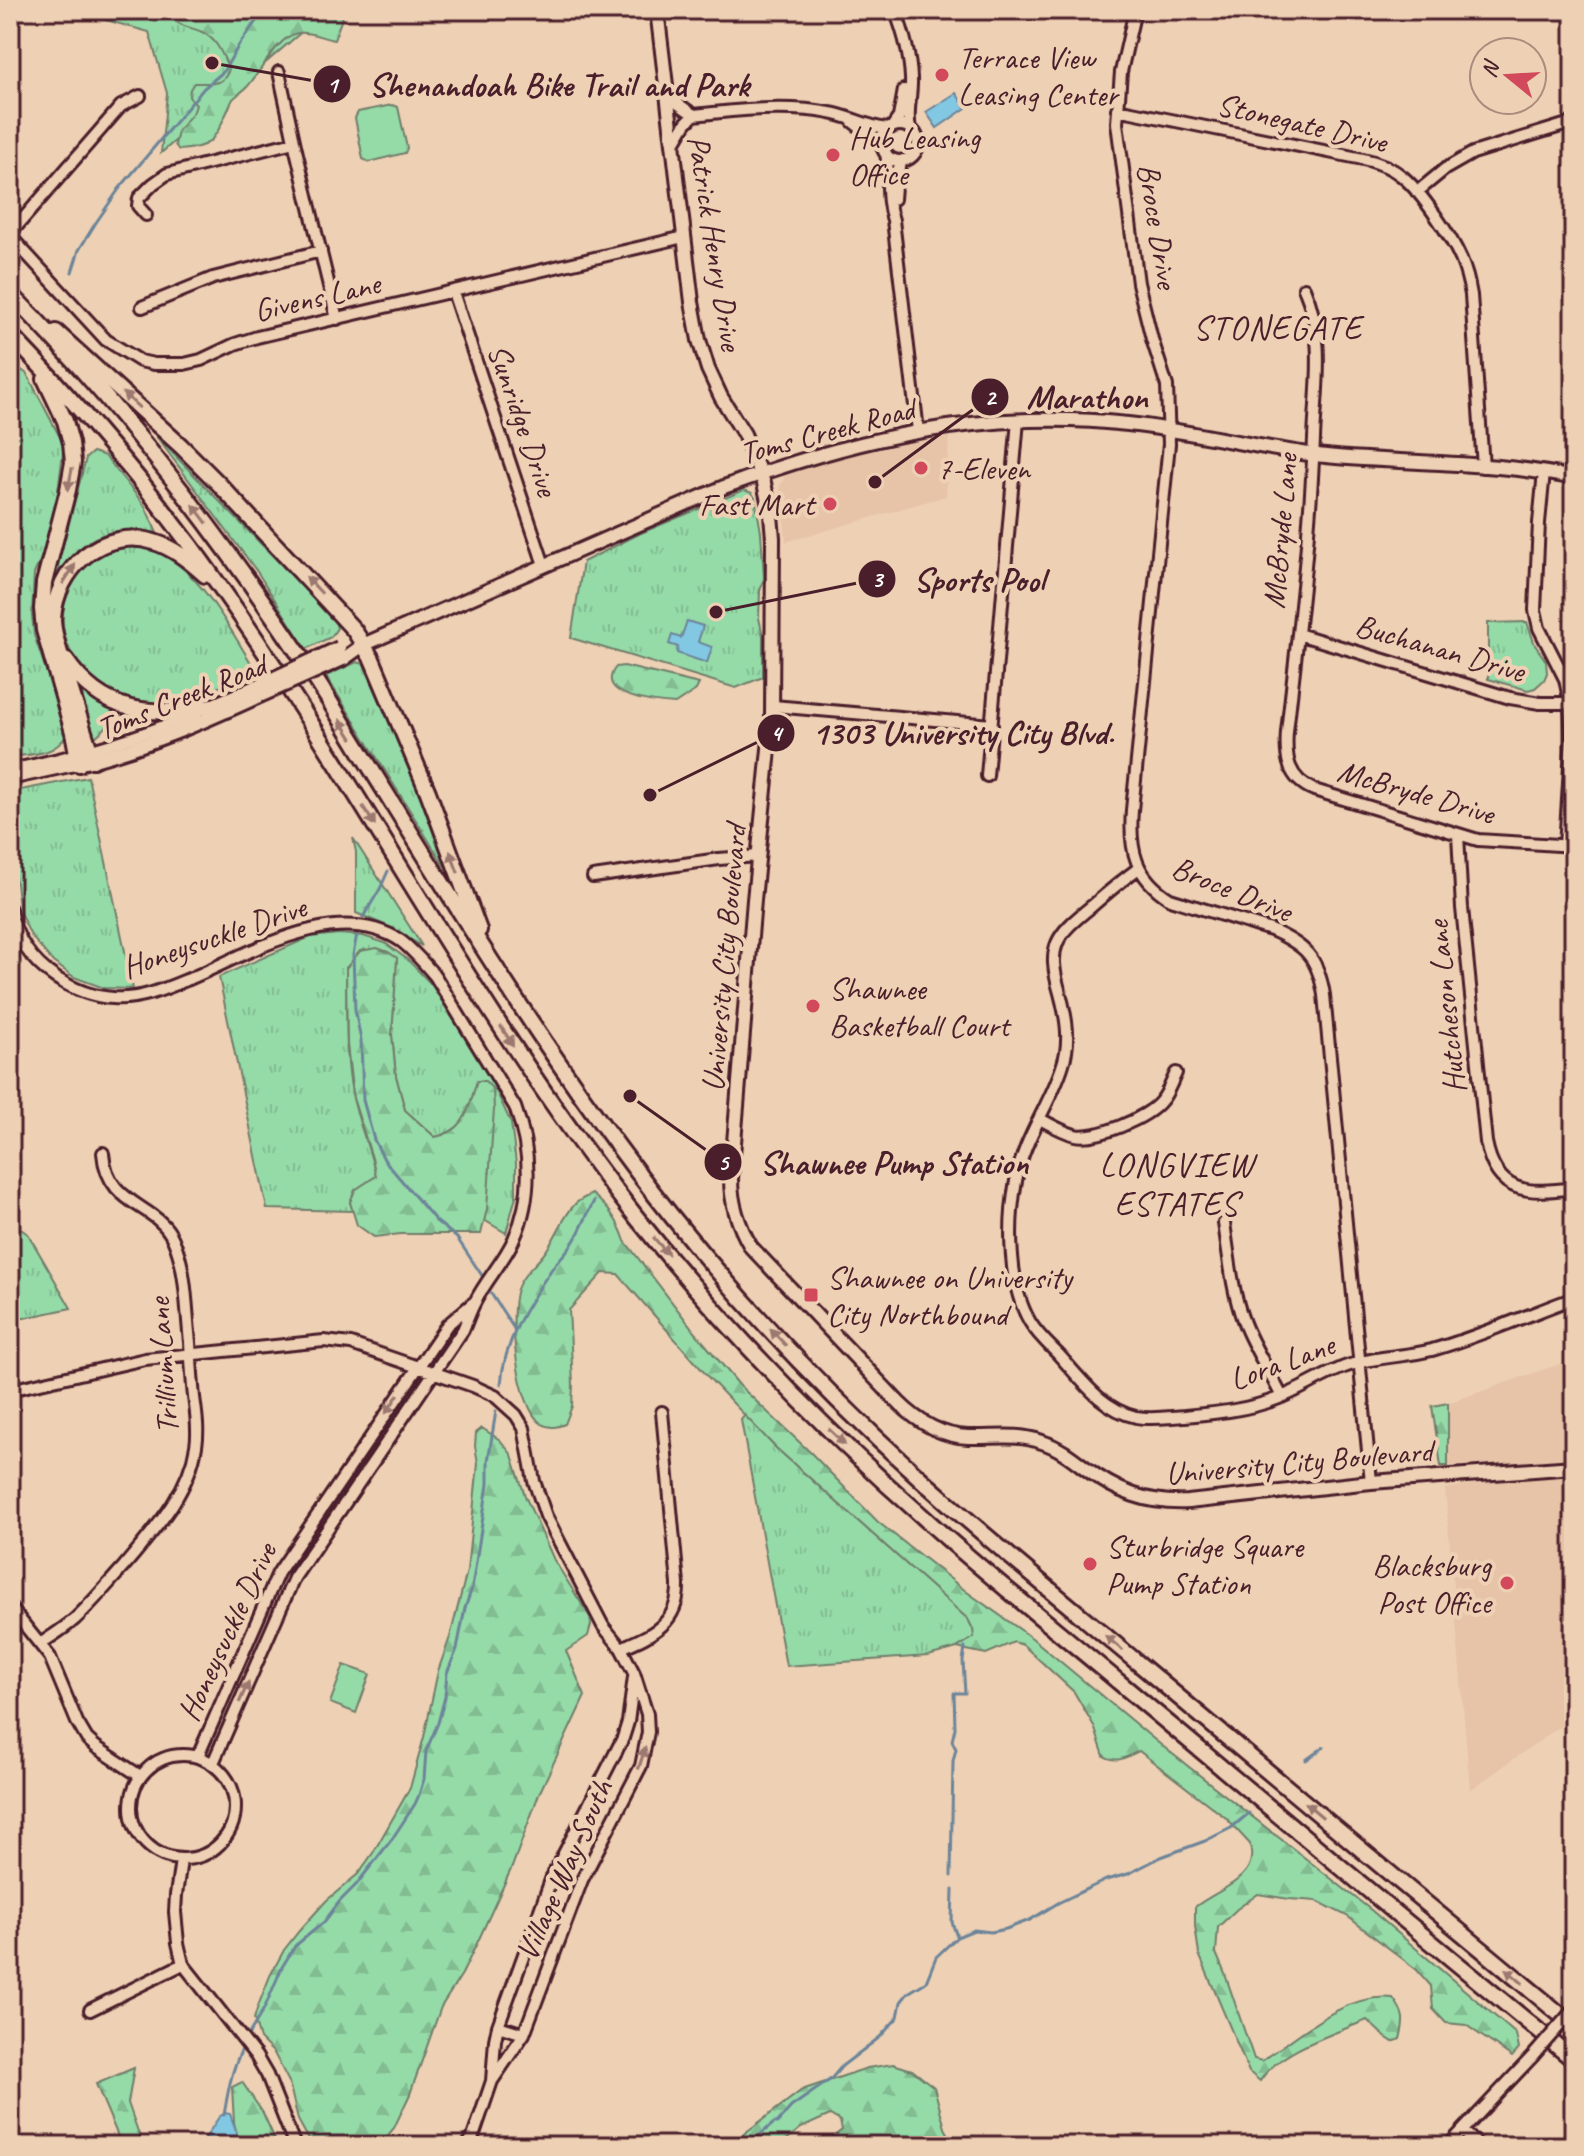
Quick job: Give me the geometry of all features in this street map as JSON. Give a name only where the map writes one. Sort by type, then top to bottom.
[{"type":"highway","points":[[14,298],[67,341],[209,474],[346,619],[372,659],[428,792],[491,961]]},
{"type":"highway","points":[[14,298],[136,434],[195,507],[314,677],[491,961],[570,1080],[669,1212],[753,1309],[850,1412],[976,1528],[1574,2026]]},
{"type":"highway","points":[[10,334],[175,525],[225,594],[327,750],[549,1098],[638,1219],[746,1343],[841,1441],[939,1532],[1574,2060]]},
{"type":"highway","points":[[30,355],[65,421],[73,452],[68,490],[44,583],[42,609],[44,630],[73,732],[84,757]]},
{"type":"highway","points":[[84,757],[53,623],[55,602],[63,581],[76,562],[93,549],[110,542],[131,538],[152,541],[172,549],[192,563],[225,594]]},
{"type":"highway","points":[[59,648],[66,662],[88,686],[118,705],[144,712],[165,713],[211,706]]},
{"type":"main road","name":"Patrick Henry Drive","points":[[657,10],[692,302],[704,357],[714,383],[744,434],[761,473]]},
{"type":"main road","name":"Toms Creek Road","points":[[84,757],[163,738],[342,653],[761,473],[836,450],[933,428],[1018,420],[1092,421],[1313,454],[1544,472],[1574,478]]},
{"type":"main road","name":"University City Boulevard","points":[[761,473],[773,538],[773,706],[731,1179],[735,1212],[744,1236],[759,1257],[898,1402],[926,1424],[953,1435],[1013,1435],[1044,1442],[1133,1496],[1154,1501],[1188,1502],[1371,1482],[1574,1467]]},
{"type":"main road","name":"Toms Creek Road","points":[[211,706],[253,693]]},
{"type":"street","points":[[895,10],[911,77],[910,129]]},
{"type":"street","name":"Broce Drive","points":[[1135,10],[1121,72],[1117,109],[1120,152],[1138,283],[1167,386],[1168,430],[1132,817],[1132,847],[1139,868],[1154,888],[1170,899],[1271,930],[1297,943],[1311,956],[1320,975],[1371,1482]]},
{"type":"street","points":[[908,60],[899,117],[883,139],[888,173],[887,198],[893,220],[918,431]]},
{"type":"street","points":[[279,72],[337,319]]},
{"type":"street","points":[[10,235],[121,106],[140,96]]},
{"type":"street","points":[[667,96],[694,115]]},
{"type":"street","name":"Stonegate Drive","points":[[1117,109],[1375,161],[1399,174],[1417,192],[1456,250],[1468,279],[1483,467]]},
{"type":"street","points":[[673,145],[694,115],[784,110],[831,113],[879,128],[901,125],[917,137],[917,147],[912,156],[903,160],[893,159],[850,119]]},
{"type":"street","points":[[1417,192],[1445,169],[1473,153],[1574,122]]},
{"type":"street","points":[[146,215],[138,206],[139,197],[167,174],[294,142]]},
{"type":"street","points":[[893,220],[896,174],[903,160]]},
{"type":"street","name":"Givens Lane","points":[[10,235],[106,340],[140,361],[154,364],[184,364],[201,360],[257,337],[684,237]]},
{"type":"street","points":[[142,307],[213,278],[321,251]]},
{"type":"street","name":"McBryde Lane","points":[[1296,778],[1288,765],[1286,742],[1313,454],[1318,335],[1312,306],[1304,288]]},
{"type":"street","name":"Sunridge Drive","points":[[453,292],[544,565]]},
{"type":"street","points":[[987,776],[1018,420]]},
{"type":"street","points":[[1544,472],[1535,615],[1565,679],[1570,703],[1570,846]]},
{"type":"street","name":"Buchanan Drive","points":[[1298,634],[1510,698],[1540,703],[1570,703]]},
{"type":"street","name":"Toms Creek Road","points":[[10,779],[84,757],[211,706]]},
{"type":"street","points":[[773,706],[992,725]]},
{"type":"street","name":"Toms Creek Road","points":[[10,770],[84,757]]},
{"type":"street","name":"McBryde Drive","points":[[1296,778],[1305,787],[1458,835],[1495,843],[1570,846]]},
{"type":"street","name":"Hutcheson Lane","points":[[1458,835],[1462,908],[1486,1142],[1491,1164],[1507,1183],[1515,1187],[1544,1191],[1574,1188]]},
{"type":"street","points":[[593,877],[758,856]]},
{"type":"street","name":"Lora Lane","points":[[1139,868],[1066,927],[1057,944],[1053,963],[1066,1015],[1067,1048],[1060,1073],[1025,1148],[1015,1184],[1012,1221],[1014,1280],[1021,1304],[1033,1328],[1096,1396],[1118,1411],[1136,1417],[1157,1418],[1254,1407],[1368,1359],[1412,1355],[1437,1348],[1574,1298]]},
{"type":"street","name":"Honeysuckle Drive","points":[[10,909],[23,944],[49,973],[68,986],[89,994],[114,998],[140,996],[165,989],[295,933],[323,926],[378,930],[400,941],[435,976],[515,1107],[528,1154],[528,1183],[514,1239],[435,1374],[294,1578],[213,1763]]},
{"type":"street","points":[[1040,1119],[1074,1135],[1104,1132],[1157,1107],[1176,1073]]},
{"type":"street","name":"Trillium Lane","points":[[40,1644],[73,1621],[95,1600],[144,1542],[176,1500],[191,1468],[196,1444],[191,1355],[179,1254],[172,1236],[159,1221],[129,1201],[114,1185],[104,1168],[103,1153]]},
{"type":"street","points":[[1224,1223],[1241,1314],[1282,1397]]},
{"type":"street","name":"Honeysuckle Drive","points":[[198,1756],[278,1573],[447,1325],[476,1300]]},
{"type":"street","name":"Village Way South","points":[[10,1390],[145,1359],[324,1341],[351,1344],[483,1390],[495,1396],[516,1415],[524,1428],[534,1481],[546,1516],[603,1626],[621,1648],[634,1673],[647,1714],[648,1732],[643,1757],[582,1880],[524,2034],[492,2081]]},
{"type":"street","points":[[621,1648],[658,1630],[672,1613],[677,1599],[662,1412]]},
{"type":"street","points":[[10,1607],[50,1657],[87,1739],[140,1776],[130,1807],[133,1823],[151,1849],[165,1857],[181,1860],[175,1912],[183,1964],[256,2056],[267,2075],[295,2146]]},
{"type":"street","name":"Village Way South","points":[[467,2146],[492,2081],[498,2026],[552,1877],[623,1738],[632,1702],[634,1673]]},
{"type":"street","name":"Honeysuckle Drive","points":[[140,1776],[166,1757],[182,1754],[198,1756],[213,1763],[225,1775],[233,1790],[236,1806],[233,1823],[225,1838],[213,1850],[198,1858],[181,1860]]},
{"type":"street","points":[[90,2010],[183,1964]]},
{"type":"street","points":[[1448,2146],[1574,2009]]},
{"type":"street","points":[[498,2026],[524,2034]]},
{"type":"street","points":[[1463,2131],[1479,2146]]},
{"type":"shaded area","points":[[949,437],[946,496],[786,542],[780,490],[785,476],[834,460]]},
{"type":"shaded area","points":[[1574,1359],[1574,1459],[1448,1466],[1448,1403]]},
{"type":"shaded area","points":[[1574,1475],[1574,1719],[1470,1790],[1445,1489]]},
{"type":"green space","points":[[70,10],[327,10],[161,153],[167,93],[149,32]]},
{"type":"green space","points":[[172,10],[345,10],[334,40],[298,33],[284,40],[247,87],[233,99],[213,138],[196,148],[179,150],[175,145],[178,131],[196,105],[189,97],[190,89],[194,83],[220,82],[229,69],[212,39],[175,21]]},
{"type":"green space","points":[[392,105],[398,107],[407,148],[405,153],[369,162],[363,159],[355,118],[358,112]]},
{"type":"green space","points":[[10,362],[27,374],[64,445],[56,508],[45,549],[34,574],[32,615],[34,635],[66,736],[50,750],[17,756],[10,734]]},
{"type":"green space","points":[[156,436],[334,619],[337,628],[331,637],[306,649],[258,573]]},
{"type":"green space","points":[[93,452],[105,456],[145,506],[157,533],[124,531],[98,536],[77,551],[55,576],[86,458]]},
{"type":"green space","points":[[744,490],[755,498],[761,532],[764,578],[759,618],[763,636],[763,677],[736,688],[571,638],[583,562],[641,533]]},
{"type":"green space","points":[[131,547],[148,549],[183,568],[211,600],[256,671],[186,702],[166,705],[131,700],[99,684],[85,672],[75,659],[64,631],[67,596],[78,575],[96,558]]},
{"type":"green space","points":[[1527,622],[1535,645],[1546,661],[1544,680],[1528,690],[1488,679],[1488,623]]},
{"type":"green space","points":[[357,662],[364,664],[410,769],[447,870],[326,676]]},
{"type":"green space","points":[[624,666],[699,684],[696,690],[675,704],[643,700],[620,692],[613,685],[611,677],[616,667]]},
{"type":"green space","points":[[72,678],[95,698],[122,713],[94,738]]},
{"type":"green space","points":[[88,777],[133,989],[104,988],[74,977],[53,962],[31,936],[20,913],[10,840],[10,792]]},
{"type":"green space","points":[[353,838],[422,946],[356,913],[356,852]]},
{"type":"green space","points":[[339,934],[363,936],[385,943],[408,960],[431,984],[488,1073],[511,1123],[516,1163],[516,1196],[506,1233],[484,1220],[487,1209],[477,1081],[465,1117],[446,1134],[435,1137],[405,1110],[396,1076],[392,1035],[397,958],[346,968],[350,1082],[376,1176],[350,1202],[353,1211],[267,1209],[219,977],[310,937]]},
{"type":"green space","points":[[377,948],[397,958],[392,1035],[396,1076],[405,1110],[435,1137],[454,1130],[460,1124],[477,1081],[485,1081],[493,1089],[487,1209],[481,1234],[374,1237],[357,1225],[350,1202],[355,1190],[376,1176],[353,1098],[347,1044],[346,968],[360,951]]},
{"type":"green space","points":[[592,1194],[612,1215],[625,1241],[740,1386],[878,1522],[1032,1638],[1156,1741],[1371,1910],[1516,2034],[1519,2049],[1512,2057],[1466,2025],[1446,2023],[1433,2009],[1431,1986],[1417,1970],[1347,1916],[1317,1901],[1258,1894],[1218,1927],[1216,1953],[1254,2059],[1262,2061],[1323,2018],[1357,2002],[1393,1998],[1400,2008],[1403,2022],[1400,2039],[1393,2042],[1367,2020],[1294,2052],[1280,2060],[1260,2081],[1249,2072],[1199,1954],[1195,1907],[1242,1876],[1251,1861],[1250,1844],[1226,1818],[1139,1751],[1118,1760],[1104,1756],[1094,1726],[1074,1692],[1023,1645],[1014,1642],[986,1654],[957,1648],[974,1637],[968,1619],[775,1447],[710,1379],[618,1274],[603,1273],[569,1310],[572,1406],[565,1424],[548,1427],[542,1424],[533,1415],[521,1381],[514,1339],[514,1302],[519,1284],[548,1249],[571,1209]]},
{"type":"green space","points":[[10,1222],[28,1234],[71,1308],[10,1321]]},
{"type":"green space","points":[[1448,1403],[1448,1466],[1441,1466],[1432,1406]]},
{"type":"green space","points":[[745,1415],[775,1447],[968,1619],[975,1637],[957,1648],[928,1656],[786,1666],[741,1420]]},
{"type":"green space","points":[[482,1428],[500,1440],[512,1455],[525,1496],[554,1560],[590,1617],[588,1636],[566,1651],[585,1696],[539,1794],[512,1867],[479,1939],[441,2007],[410,2094],[394,2128],[379,2146],[317,2146],[308,2138],[298,2120],[289,2082],[274,2053],[260,2039],[254,2019],[270,1976],[284,1950],[326,1901],[358,1874],[410,1788],[438,1671],[467,1571],[478,1463],[476,1433]]},
{"type":"green space","points":[[344,1665],[370,1674],[356,1713],[330,1703]]},
{"type":"green space","points":[[893,2064],[912,2070],[934,2087],[945,2128],[955,2146],[821,2146],[842,2130],[840,2121],[830,2115],[801,2128],[779,2146],[730,2146],[802,2090],[867,2068]]},
{"type":"green space","points":[[134,2068],[128,2103],[143,2146],[122,2146],[96,2084]]},
{"type":"green space","points":[[242,2082],[263,2113],[278,2146],[239,2146],[232,2087]]},
{"type":"water","points":[[956,93],[966,108],[937,128],[926,112]]},
{"type":"water","points":[[687,621],[703,626],[698,642],[712,647],[707,663],[677,653],[678,647],[669,644],[672,635],[681,638]]},
{"type":"water","points":[[230,2114],[239,2146],[200,2146],[219,2117]]},
{"type":"waterway","points":[[72,272],[79,250],[119,189],[204,88],[223,72],[264,10]]},
{"type":"waterway","points":[[10,438],[19,417]]},
{"type":"waterway","points":[[363,917],[388,871]]},
{"type":"waterway","points":[[357,934],[353,955],[355,1010],[361,1040],[363,1100],[374,1140],[385,1161],[436,1221],[457,1238],[483,1277]]},
{"type":"waterway","points":[[501,1384],[507,1353],[518,1324],[551,1270],[574,1241],[594,1201]]},
{"type":"waterway","points":[[490,1292],[515,1330]]},
{"type":"waterway","points":[[249,2034],[295,1946],[324,1922],[356,1885],[392,1839],[419,1795],[424,1779],[426,1751],[438,1723],[447,1673],[457,1649],[472,1588],[496,1411]]},
{"type":"waterway","points":[[951,1876],[953,1761],[956,1749],[952,1741],[955,1728],[954,1693],[965,1693],[965,1647]]},
{"type":"waterway","points":[[1306,1760],[1324,1747]]},
{"type":"waterway","points":[[747,2146],[880,2037],[898,2017],[901,2002],[908,1993],[926,1982],[936,1957],[957,1937],[974,1930],[991,1932],[1006,1929],[1030,1920],[1106,1880],[1128,1874],[1161,1857],[1205,1841],[1231,1828],[1249,1813]]},
{"type":"waterway","points":[[953,1890],[952,1922],[957,1937]]},
{"type":"waterway","points":[[224,2115],[232,2074],[241,2051]]},
{"type":"place","name":"Shenandoah Bike Trail and Park","points":[[212,63]]},
{"type":"place","name":"Terrace View Leasing Center","points":[[942,75]]},
{"type":"place","name":"Hub Leasing Office","points":[[833,155]]},
{"type":"place","name":"7-Eleven","points":[[921,468]]},
{"type":"place","name":"Marathon","points":[[875,482]]},
{"type":"place","name":"Fast Mart","points":[[830,504]]},
{"type":"place","name":"Sports Pool","points":[[716,612]]},
{"type":"place","name":"1303 University City Blvd.","points":[[650,795]]},
{"type":"place","name":"Shawnee Basketball Court","points":[[813,1006]]},
{"type":"place","name":"Shawnee Pump Station","points":[[630,1096]]},
{"type":"place","name":"Shawnee on University City Northbound","points":[[811,1295]]},
{"type":"place","name":"Sturbridge Square Pump Station","points":[[1090,1564]]},
{"type":"place","name":"Blacksburg Post Office","points":[[1507,1583]]},
{"type":"district","name":"STONEGATE","points":[[1278,327]]},
{"type":"district","name":"LONGVIEW ESTATES","points":[[1177,1184]]}]
